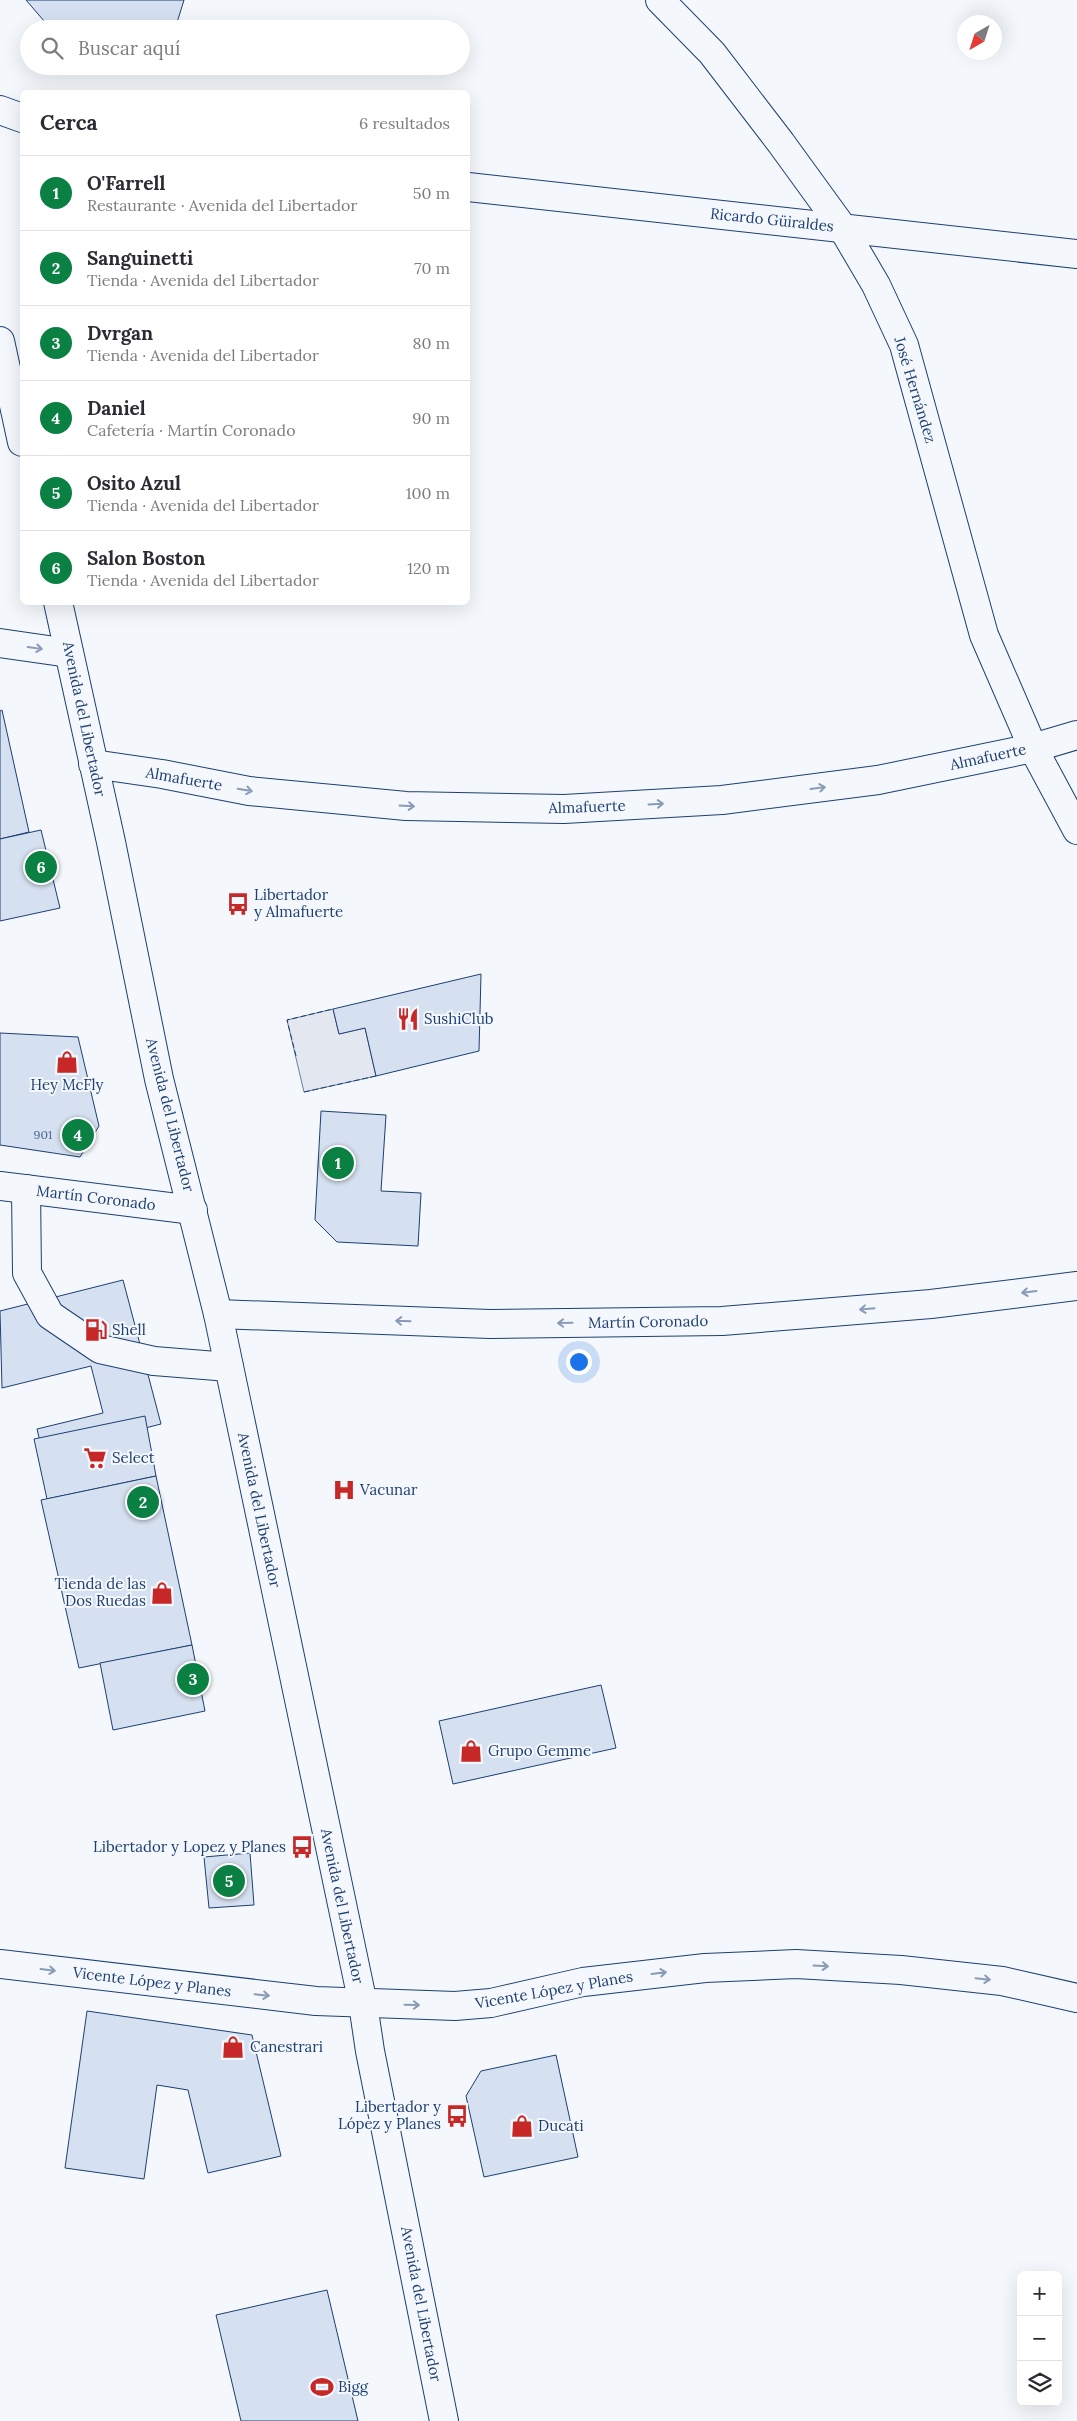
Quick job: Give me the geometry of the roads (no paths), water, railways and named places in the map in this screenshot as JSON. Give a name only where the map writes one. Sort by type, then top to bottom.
[{"type":"street","name":"José Hernández","points":[[660,0],[712,53],[781,143],[842,227],[876,285],[904,345],[984,635],[1033,748],[1077,830]]},
{"type":"street","points":[[0,110],[20,117]]},
{"type":"street","name":"Ricardo Güiraldes","points":[[470,187],[1077,254]]},
{"type":"street","points":[[0,341],[20,433]]},
{"type":"street","name":"Avenida del Libertador","points":[[59,605],[112,842],[159,1079],[218,1314],[363,2004],[370,2051],[444,2421]]},
{"type":"street","points":[[0,643],[69,652]]},
{"type":"street","name":"Almafuerte","points":[[93,764],[162,774],[249,791],[406,806],[564,809],[722,800],[878,780],[1033,748],[1077,735]]},
{"type":"street","points":[[13,1188],[27,1273],[50,1315],[100,1349],[154,1361],[229,1367]]},
{"type":"street","name":"Martín Coronado","points":[[13,1188],[193,1210]]},
{"type":"street","name":"Martín Coronado","points":[[218,1314],[490,1324],[722,1321],[931,1304],[1077,1286]]},
{"type":"street","name":"Vicente López y Planes","points":[[0,1964],[307,2000],[363,2004],[456,2006],[491,2003],[583,1982],[705,1968],[796,1964],[901,1970],[1002,1981],[1077,1998]]},
{"type":"place","name":"Salon Boston","points":[[41,867]]},
{"type":"place","name":"Libertador y Almafuerte","points":[[238,904]]},
{"type":"place","name":"SushiClub","points":[[408,1019]]},
{"type":"place","name":"Hey McFly","points":[[67,1062]]},
{"type":"place","name":"Daniel","points":[[78,1135]]},
{"type":"place","name":"O'Farrell","points":[[338,1163]]},
{"type":"place","name":"Shell","points":[[96,1330]]},
{"type":"place","name":"Select","points":[[95,1458]]},
{"type":"place","name":"Vacunar","points":[[344,1490]]},
{"type":"place","name":"Sanguinetti","points":[[143,1502]]},
{"type":"place","name":"Tienda de las Dos Ruedas","points":[[162,1593]]},
{"type":"place","name":"Dvrgan","points":[[193,1679]]},
{"type":"place","name":"Grupo Gemme","points":[[471,1751]]},
{"type":"place","name":"Libertador y Lopez y Planes","points":[[302,1847]]},
{"type":"place","name":"Osito Azul","points":[[229,1881]]},
{"type":"place","name":"Canestrari","points":[[233,2047]]},
{"type":"place","name":"Libertador y López y Planes","points":[[457,2116]]},
{"type":"place","name":"Ducati","points":[[522,2126]]},
{"type":"place","name":"Bigg","points":[[322,2387]]}]
